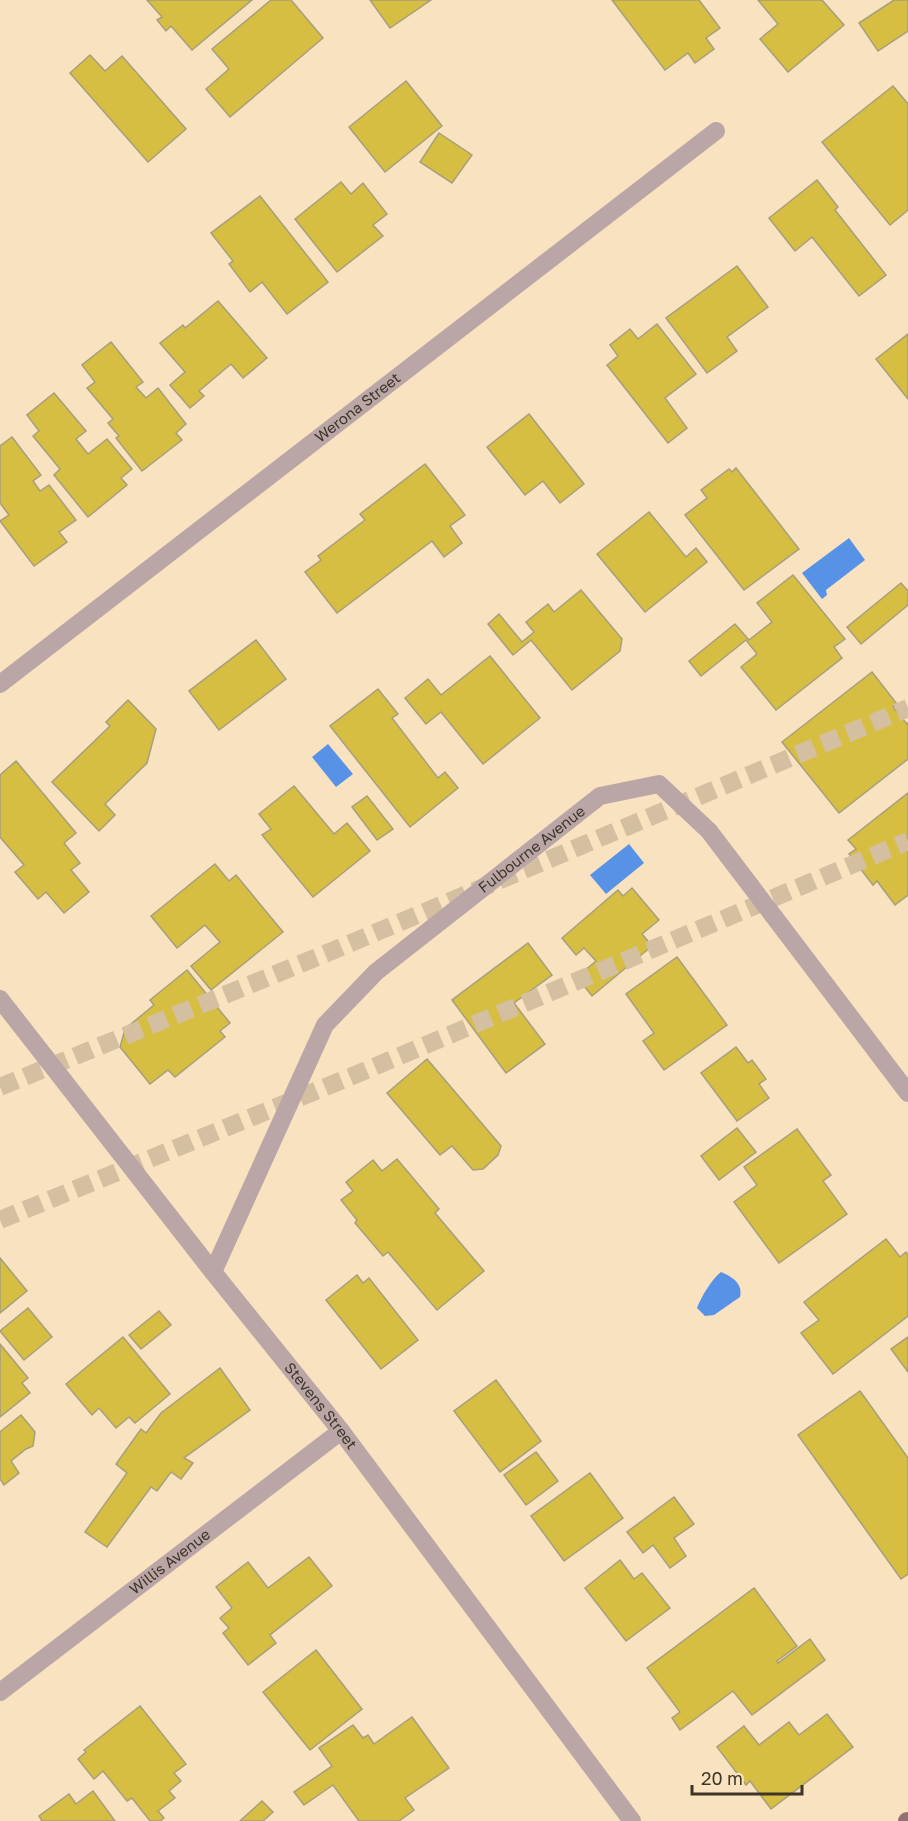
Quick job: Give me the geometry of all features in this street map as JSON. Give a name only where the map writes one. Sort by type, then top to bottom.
[{"type":"street","name":"Werona Street","points":[[0,684],[716,131]]},
{"type":"street","name":"Fulbourne Avenue","points":[[213,1272],[325,1024],[376,972],[600,796],[659,784],[709,831],[908,1093]]},
{"type":"street","name":"Stevens Street","points":[[0,999],[213,1272],[341,1431],[632,1821]]},
{"type":"street","name":"Willis Avenue","points":[[0,1692],[341,1431]]},
{"type":"water","points":[[849,538],[865,560],[826,590],[827,595],[822,599],[802,573]]},
{"type":"water","points":[[328,744],[353,774],[336,787],[312,757]]},
{"type":"water","points":[[629,844],[644,863],[606,894],[590,875]]},
{"type":"water","points":[[721,1272],[736,1282],[740,1288],[740,1297],[714,1315],[705,1316],[697,1308],[707,1288]]},
{"type":"building","points":[[147,0],[252,0],[192,50],[171,26],[166,31],[157,20],[162,17]]},
{"type":"building","points":[[271,0],[291,0],[323,38],[230,117],[206,89],[229,69],[212,49]]},
{"type":"building","points":[[370,0],[431,0],[390,28]]},
{"type":"building","points":[[612,0],[699,0],[720,28],[706,38],[714,49],[695,63],[688,53],[665,70]]},
{"type":"building","points":[[758,0],[822,0],[844,25],[788,72],[760,39],[778,24]]},
{"type":"building","points":[[894,0],[908,0],[908,31],[878,51],[859,23]]},
{"type":"building","points":[[90,55],[105,71],[122,56],[186,129],[148,162],[70,73]]},
{"type":"building","points":[[406,81],[442,126],[385,172],[349,127]]},
{"type":"building","points":[[893,86],[908,104],[908,210],[890,225],[822,142]]},
{"type":"building","points":[[439,133],[472,155],[452,183],[420,162]]},
{"type":"building","points":[[817,180],[838,207],[835,210],[886,275],[859,296],[812,237],[795,251],[769,218]]},
{"type":"building","points":[[341,182],[351,194],[363,183],[387,214],[373,225],[383,236],[337,272],[295,219]]},
{"type":"building","points":[[260,196],[328,282],[287,314],[262,282],[250,292],[229,264],[233,261],[211,233]]},
{"type":"building","points":[[737,266],[768,307],[727,337],[737,351],[707,373],[666,318]]},
{"type":"building","points":[[218,301],[267,358],[243,378],[231,364],[199,391],[204,396],[190,408],[170,385],[185,372],[160,343],[183,325],[185,328]]},
{"type":"building","points":[[657,324],[696,374],[665,398],[687,428],[668,443],[607,365],[618,356],[610,345],[630,329],[638,339]]},
{"type":"building","points":[[908,334],[908,399],[876,359]]},
{"type":"building","points":[[111,342],[143,382],[136,387],[146,398],[158,388],[186,424],[176,433],[182,440],[142,471],[116,438],[119,436],[108,423],[113,419],[87,388],[95,382],[82,365]]},
{"type":"building","points":[[54,393],[86,431],[76,439],[88,454],[107,439],[132,469],[121,478],[127,485],[88,517],[54,475],[60,469],[33,436],[39,431],[27,415]]},
{"type":"building","points":[[529,414],[584,484],[560,503],[543,481],[525,495],[487,447]]},
{"type":"building","points":[[12,437],[41,475],[33,481],[40,491],[49,485],[76,520],[59,532],[67,542],[34,566],[0,521],[9,515],[0,503],[0,446]]},
{"type":"building","points":[[425,464],[465,515],[450,526],[462,543],[444,557],[432,541],[337,613],[305,572],[321,560],[318,556],[365,520],[360,514]]},
{"type":"building","points":[[736,468],[799,549],[744,590],[685,515],[707,498],[701,490],[729,469],[732,472]]},
{"type":"building","points":[[649,512],[686,557],[696,548],[707,562],[645,612],[597,554]]},
{"type":"building","points":[[793,575],[845,639],[834,647],[842,658],[776,710],[741,667],[757,654],[746,640],[701,676],[689,661],[735,624],[749,640],[772,622],[757,603]]},
{"type":"building","points":[[901,583],[908,591],[908,605],[861,644],[847,627]]},
{"type":"building","points":[[581,590],[622,639],[620,651],[572,690],[531,640],[513,655],[488,624],[499,614],[522,642],[534,632],[526,622],[548,604],[554,612]]},
{"type":"building","points":[[256,640],[286,679],[219,730],[189,691]]},
{"type":"building","points":[[490,656],[540,718],[483,764],[441,712],[426,724],[405,698],[428,679],[441,695]]},
{"type":"building","points":[[872,672],[897,704],[893,707],[908,723],[908,759],[839,813],[782,742]]},
{"type":"building","points":[[378,689],[398,714],[392,718],[438,778],[445,772],[458,788],[410,827],[330,726]]},
{"type":"building","points":[[128,700],[156,729],[147,763],[105,804],[115,815],[99,831],[52,782],[110,726],[106,722]]},
{"type":"building","points":[[16,761],[76,833],[64,843],[80,863],[71,870],[89,892],[64,913],[46,892],[38,899],[15,872],[24,865],[0,837],[0,775]]},
{"type":"building","points":[[294,786],[334,834],[347,823],[370,851],[313,897],[262,835],[271,829],[259,814]]},
{"type":"building","points":[[908,793],[908,895],[895,905],[877,881],[873,885],[849,854],[856,849],[848,840]]},
{"type":"building","points":[[367,796],[393,829],[377,840],[352,807]]},
{"type":"building","points":[[215,864],[229,881],[236,875],[283,932],[211,990],[191,966],[220,942],[205,925],[177,948],[151,916]]},
{"type":"building","points":[[632,888],[659,920],[642,934],[652,946],[592,996],[577,977],[596,961],[584,948],[576,955],[562,938],[618,890],[623,896]]},
{"type":"building","points":[[528,943],[552,975],[514,1003],[545,1044],[506,1073],[452,1000]]},
{"type":"building","points":[[677,957],[727,1025],[664,1070],[643,1041],[654,1033],[626,994]]},
{"type":"building","points":[[187,970],[230,1023],[220,1031],[225,1037],[175,1077],[168,1070],[150,1084],[120,1047],[125,1029],[154,1005],[150,1000]]},
{"type":"building","points":[[736,1047],[748,1063],[752,1060],[766,1079],[759,1084],[769,1098],[737,1121],[701,1073]]},
{"type":"building","points":[[427,1059],[501,1146],[498,1155],[483,1169],[473,1170],[452,1146],[440,1155],[387,1093]]},
{"type":"building","points":[[737,1128],[756,1152],[719,1180],[701,1156]]},
{"type":"building","points":[[797,1129],[831,1175],[823,1181],[847,1214],[779,1263],[734,1202],[757,1185],[744,1167]]},
{"type":"building","points":[[397,1159],[439,1209],[435,1213],[484,1271],[437,1310],[388,1252],[383,1256],[355,1223],[357,1220],[341,1200],[353,1191],[346,1182],[373,1160],[382,1171]]},
{"type":"building","points":[[886,1239],[900,1257],[906,1252],[908,1255],[908,1316],[833,1374],[801,1333],[819,1320],[804,1302]]},
{"type":"building","points":[[0,1258],[27,1291],[0,1313]]},
{"type":"building","points":[[357,1275],[363,1283],[369,1278],[418,1340],[381,1369],[326,1300]]},
{"type":"building","points":[[28,1308],[52,1337],[24,1360],[0,1331]]},
{"type":"building","points":[[159,1311],[171,1325],[141,1349],[129,1335]]},
{"type":"building","points":[[123,1337],[170,1394],[135,1423],[129,1417],[116,1428],[99,1408],[92,1415],[66,1384]]},
{"type":"building","points":[[908,1337],[908,1372],[891,1349]]},
{"type":"building","points":[[0,1344],[28,1378],[22,1383],[30,1393],[0,1417]]},
{"type":"building","points":[[220,1368],[250,1410],[184,1458],[193,1463],[181,1479],[171,1472],[157,1491],[151,1487],[107,1547],[85,1532],[127,1473],[116,1464],[141,1429],[146,1433],[161,1413]]},
{"type":"building","points":[[496,1380],[541,1441],[500,1472],[454,1411]]},
{"type":"building","points":[[860,1391],[908,1458],[908,1574],[901,1579],[798,1435]]},
{"type":"building","points":[[21,1415],[35,1432],[33,1446],[11,1461],[19,1473],[4,1485],[0,1479],[0,1432]]},
{"type":"building","points":[[536,1452],[558,1481],[526,1505],[504,1475]]},
{"type":"building","points":[[590,1473],[623,1518],[564,1561],[531,1516]]},
{"type":"building","points":[[674,1497],[694,1524],[674,1538],[686,1556],[670,1568],[653,1545],[643,1553],[627,1532]]},
{"type":"building","points":[[309,1557],[332,1586],[270,1635],[276,1643],[248,1665],[223,1633],[229,1628],[220,1618],[232,1608],[216,1587],[248,1562],[268,1588]]},
{"type":"building","points":[[620,1560],[634,1579],[642,1573],[670,1608],[626,1641],[585,1588]]},
{"type":"building","points":[[754,1588],[797,1646],[777,1661],[778,1663],[810,1639],[825,1660],[752,1715],[733,1691],[680,1730],[672,1718],[680,1712],[647,1668]]},
{"type":"building","points":[[316,1650],[362,1709],[310,1750],[263,1692]]},
{"type":"building","points":[[140,1706],[186,1764],[174,1773],[181,1781],[169,1791],[175,1798],[158,1811],[164,1818],[160,1821],[150,1821],[132,1798],[127,1801],[103,1771],[94,1779],[78,1759],[86,1752],[84,1750]]},
{"type":"building","points":[[827,1714],[853,1747],[771,1809],[750,1781],[746,1785],[717,1747],[744,1726],[759,1745],[789,1722],[799,1735]]},
{"type":"building","points":[[412,1717],[449,1768],[405,1798],[414,1810],[399,1821],[359,1821],[333,1785],[304,1805],[294,1792],[332,1766],[319,1748],[353,1725],[363,1738],[368,1735],[374,1744]]},
{"type":"building","points":[[93,1791],[115,1821],[42,1821],[39,1816],[69,1794],[76,1804]]},
{"type":"building","points":[[262,1801],[273,1812],[263,1821],[240,1821]]},
{"type":"tunnel","points":[[0,1087],[332,951],[908,708]]},
{"type":"tunnel","points":[[0,1220],[350,1077],[908,841]]}]
